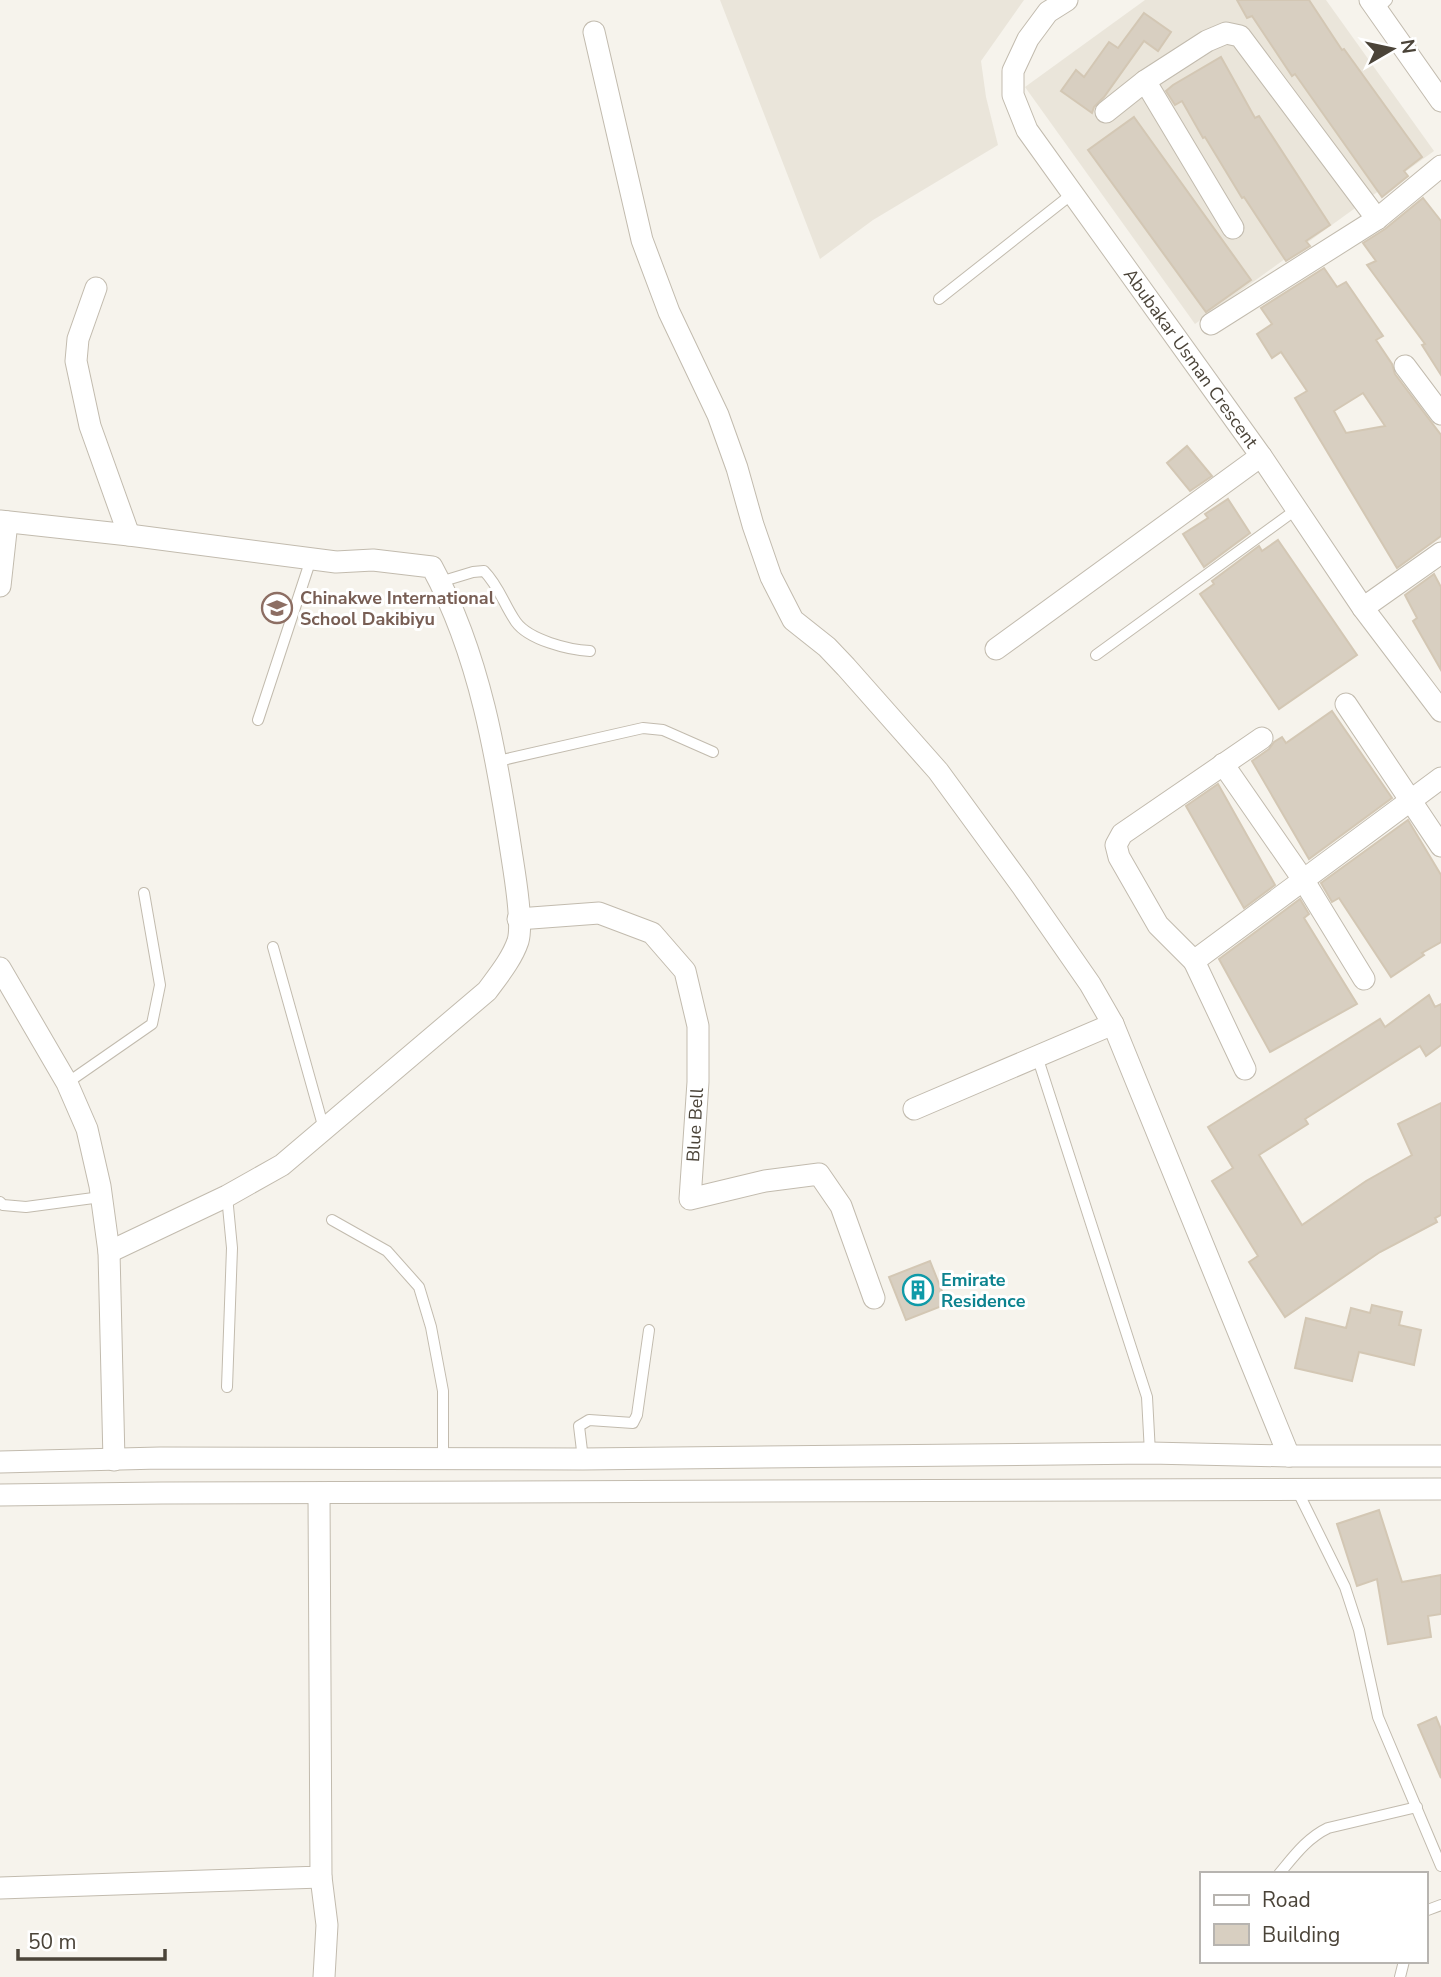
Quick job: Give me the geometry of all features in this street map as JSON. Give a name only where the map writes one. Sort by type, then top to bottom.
[{"type":"street","name":"Abubakar Usman Crescent","points":[[1067,0],[1048,12],[1028,39],[1013,71],[1013,95],[1027,130],[1261,456],[1363,608],[1441,711]]},
{"type":"street","points":[[1378,3],[1441,101]]},
{"type":"street","points":[[594,32],[642,240],[669,312],[718,415],[771,577],[793,620],[836,657],[938,771],[1075,962],[1113,1024],[1289,1456]]},
{"type":"street","points":[[1106,111],[1145,81],[1207,41],[1226,33],[1240,36],[1377,219]]},
{"type":"street","points":[[1145,81],[1233,228]]},
{"type":"street","points":[[1211,324],[1377,219],[1441,166]]},
{"type":"street","points":[[96,288],[78,339],[76,361],[90,426],[129,535]]},
{"type":"street","points":[[1405,366],[1441,414]]},
{"type":"street","points":[[996,649],[1261,456]]},
{"type":"street","points":[[0,586],[4,522],[336,562],[373,560],[432,567],[449,599],[467,646],[498,761],[517,887],[519,940],[487,991],[282,1165],[227,1196],[109,1252]]},
{"type":"street","points":[[1363,608],[1441,553]]},
{"type":"street","points":[[1346,704],[1441,846]]},
{"type":"street","points":[[1245,1069],[1194,961],[1158,925],[1119,857],[1116,845],[1122,834],[1262,737]]},
{"type":"street","points":[[1223,764],[1304,881],[1364,979]]},
{"type":"street","points":[[1194,961],[1441,778]]},
{"type":"street","name":"Blue Bell","points":[[518,919],[599,914],[652,933],[685,971],[698,1026],[698,1082],[690,1199],[765,1181],[819,1174],[841,1206],[874,1298]]},
{"type":"street","points":[[0,968],[68,1083],[87,1129],[109,1252],[114,1460]]},
{"type":"street","points":[[914,1109],[1113,1024]]},
{"type":"street","points":[[0,1462],[160,1458],[583,1459],[1150,1453],[1441,1456]]},
{"type":"street","points":[[160,1458],[162,1493]]},
{"type":"street","points":[[0,1495],[1441,1489]]},
{"type":"street","points":[[319,1493],[321,1877],[327,1925],[324,1977]]},
{"type":"street","points":[[0,1888],[321,1877]]},
{"type":"lane","points":[[939,299],[1073,194]]},
{"type":"lane","points":[[1096,655],[1297,509]]},
{"type":"lane","points":[[258,720],[311,559]]},
{"type":"lane","points":[[440,582],[484,571],[493,580],[517,624],[554,645],[590,651]]},
{"type":"lane","points":[[498,761],[643,728],[663,730],[713,752]]},
{"type":"lane","points":[[68,1083],[152,1024],[160,985],[144,893]]},
{"type":"lane","points":[[273,947],[324,1129]]},
{"type":"lane","points":[[1037,1056],[1147,1397],[1150,1453]]},
{"type":"lane","points":[[227,1196],[232,1248],[227,1387]]},
{"type":"lane","points":[[0,1202],[3,1205],[26,1207],[101,1197]]},
{"type":"lane","points":[[332,1220],[387,1251],[419,1287],[431,1326],[443,1391],[443,1458]]},
{"type":"lane","points":[[583,1459],[579,1426],[589,1420],[633,1423],[637,1415],[649,1330]]},
{"type":"lane","points":[[1296,1488],[1345,1587],[1359,1630],[1378,1717],[1441,1866]]},
{"type":"lane","points":[[1281,1872],[1316,1833],[1417,1807]]},
{"type":"shaded area","points":[[720,0],[1024,0],[981,61],[986,97],[998,145],[873,220],[820,259]]},
{"type":"shaded area","points":[[1145,0],[1326,0],[1434,151],[1195,324],[1025,87]]},
{"type":"building","points":[[1237,0],[1309,0],[1342,50],[1344,49],[1422,157],[1404,171],[1408,176],[1382,197],[1295,74],[1292,76],[1252,16],[1247,18]]},
{"type":"building","points":[[1144,13],[1171,32],[1158,51],[1144,41],[1092,113],[1061,91],[1076,70],[1084,77],[1109,42],[1118,48]]},
{"type":"building","points":[[1221,57],[1255,118],[1259,116],[1330,225],[1306,241],[1310,246],[1286,261],[1244,197],[1242,198],[1205,137],[1203,138],[1182,101],[1175,105],[1166,91]]},
{"type":"building","points":[[1134,117],[1251,280],[1206,312],[1088,150]]},
{"type":"building","points":[[1423,198],[1441,221],[1441,375],[1422,345],[1425,344],[1367,265],[1376,261],[1363,243]]},
{"type":"building","points":[[1324,268],[1337,287],[1346,282],[1383,336],[1376,340],[1392,364],[1395,374],[1441,435],[1441,536],[1397,568],[1295,398],[1307,391],[1281,352],[1272,358],[1257,334],[1272,324],[1261,308]],"holes":[[[1363,393],[1385,426],[1346,433],[1334,411]]]},
{"type":"building","points":[[1187,446],[1212,476],[1190,491],[1167,463]]},
{"type":"building","points":[[1228,499],[1250,533],[1204,567],[1183,534],[1208,518],[1205,514]]},
{"type":"building","points":[[1278,540],[1357,655],[1279,709],[1200,594],[1214,584],[1212,581],[1259,546],[1262,551]]},
{"type":"building","points":[[1434,574],[1441,587],[1441,670],[1413,621],[1417,618],[1405,595]]},
{"type":"building","points":[[1332,711],[1392,798],[1309,859],[1252,761],[1282,737],[1286,743]]},
{"type":"building","points":[[1218,784],[1275,885],[1244,908],[1186,806]]},
{"type":"building","points":[[1408,820],[1441,875],[1441,942],[1391,977],[1339,898],[1332,902],[1321,883]]},
{"type":"building","points":[[1300,899],[1309,914],[1304,918],[1357,1004],[1270,1052],[1219,959]]},
{"type":"building","points":[[1429,995],[1435,1007],[1441,1004],[1441,1045],[1426,1056],[1420,1046],[1305,1119],[1308,1124],[1259,1155],[1302,1225],[1366,1181],[1412,1155],[1398,1124],[1441,1103],[1441,1215],[1435,1218],[1437,1222],[1380,1252],[1285,1317],[1249,1262],[1258,1256],[1212,1181],[1233,1168],[1208,1127],[1380,1019],[1385,1027]]},
{"type":"building","name":"Emirate Residence","points":[[930,1261],[947,1304],[906,1320],[889,1277]]},
{"type":"building","points":[[1372,1305],[1402,1312],[1399,1325],[1421,1330],[1414,1365],[1359,1352],[1352,1381],[1295,1368],[1306,1318],[1346,1328],[1351,1308],[1370,1313]]},
{"type":"building","points":[[1379,1510],[1402,1582],[1441,1575],[1441,1614],[1428,1616],[1431,1637],[1388,1644],[1377,1579],[1357,1586],[1337,1524]]},
{"type":"building","points":[[1436,1717],[1441,1729],[1441,1778],[1418,1725]]},
{"type":"place","name":"Chinakwe International School Dakibiyu","points":[[277,608]]},
{"type":"place","name":"Emirate Residence","points":[[918,1290]]}]
